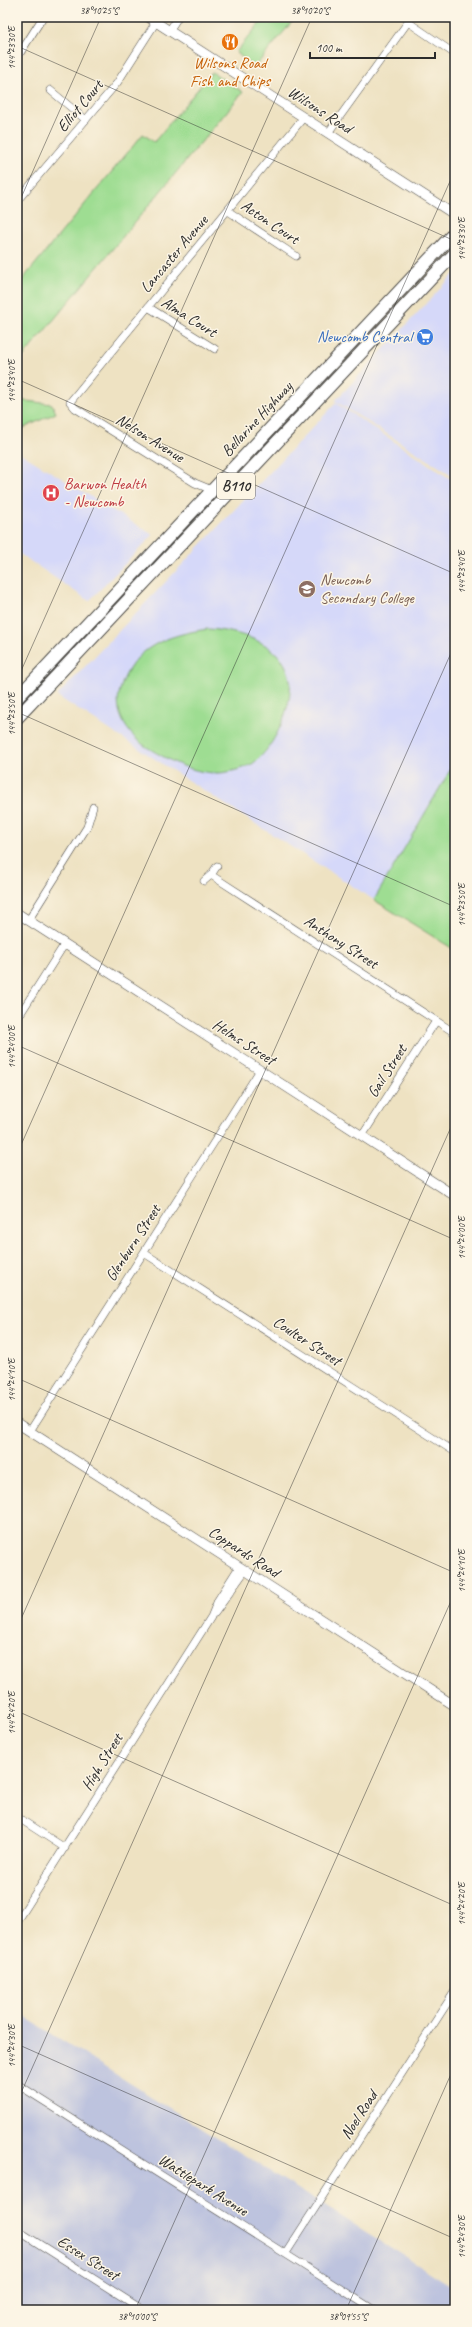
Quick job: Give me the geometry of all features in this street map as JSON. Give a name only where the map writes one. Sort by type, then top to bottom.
[{"type":"highway","name":"Bellarine Highway","points":[[17,698],[455,232]]},
{"type":"highway","name":"Bellarine Highway","points":[[17,718],[455,253]]},
{"type":"street","points":[[17,58],[43,17]]},
{"type":"street","name":"Wilsons Road","points":[[148,17],[455,215]]},
{"type":"street","points":[[169,31],[178,17]]},
{"type":"street","name":"Elliot Court","points":[[17,201],[118,83],[156,22]]},
{"type":"street","points":[[328,133],[408,22],[455,54]]},
{"type":"street","points":[[50,90],[86,120]]},
{"type":"street","name":"Lancaster Avenue","points":[[74,408],[70,402],[304,117]]},
{"type":"street","name":"Acton Court","points":[[228,211],[296,256]]},
{"type":"street","name":"Alma Court","points":[[148,307],[215,349]]},
{"type":"street","name":"Nelson Avenue","points":[[74,408],[195,482],[212,490]]},
{"type":"street","points":[[28,920],[86,829],[93,807]]},
{"type":"street","points":[[204,881],[211,875],[217,866]]},
{"type":"street","name":"Anthony Street","points":[[211,875],[455,1033]]},
{"type":"street","name":"Helms Street","points":[[17,913],[64,945],[455,1196]]},
{"type":"street","points":[[17,1019],[64,945]]},
{"type":"street","name":"Gail Street","points":[[362,1136],[436,1021]]},
{"type":"street","name":"Glenburn Street","points":[[30,1431],[260,1070]]},
{"type":"street","name":"Coulter Street","points":[[144,1253],[455,1452]]},
{"type":"street","name":"Coppards Road","points":[[17,1423],[455,1706]]},
{"type":"street","name":"High Street","points":[[17,1922],[211,1617],[223,1603],[242,1569]]},
{"type":"street","points":[[17,1817],[65,1848]]},
{"type":"street","name":"Noel Road","points":[[286,2253],[455,1991]]},
{"type":"street","name":"Wattlepark Avenue","points":[[17,2084],[374,2310]]},
{"type":"street","name":"Essex Street","points":[[17,2230],[143,2310]]},
{"type":"shaded area","name":"Newcomb Central","points":[[455,273],[455,477],[335,401]]},
{"type":"shaded area","name":"Newcomb Secondary College","points":[[336,403],[455,482],[455,762],[374,900],[57,696]]},
{"type":"shaded area","name":"Barwon Health - Newcomb","points":[[17,451],[153,535],[89,601],[17,552]]},
{"type":"shaded area","points":[[17,2012],[455,2288],[455,2310],[17,2310]]},
{"type":"green space","points":[[265,17],[296,17],[254,68],[236,52]]},
{"type":"green space","points":[[212,72],[243,92],[17,364],[17,286],[143,134],[154,142]]},
{"type":"green space","points":[[17,400],[52,404],[56,413],[17,431]]},
{"type":"green space","points":[[208,629],[232,632],[256,640],[268,646],[277,654],[284,664],[289,675],[290,686],[286,711],[275,737],[268,748],[252,764],[244,768],[221,773],[198,771],[188,768],[161,756],[145,746],[127,729],[118,706],[120,690],[126,675],[133,663],[142,653],[165,640],[179,635]]},
{"type":"green space","points":[[455,762],[455,950],[374,900]]},
{"type":"place","name":"Wilsons Road Fish and Chips","points":[[230,42]]},
{"type":"place","name":"Newcomb Central","points":[[425,337]]},
{"type":"place","name":"Barwon Health - Newcomb","points":[[51,493]]},
{"type":"place","name":"Newcomb Secondary College","points":[[307,589]]}]
